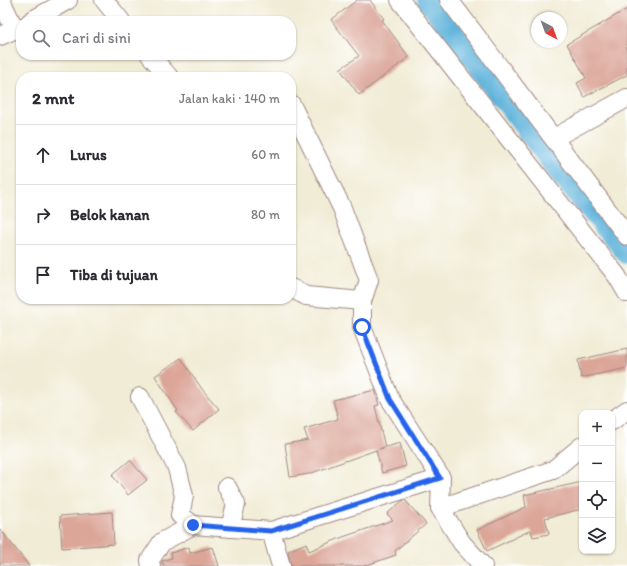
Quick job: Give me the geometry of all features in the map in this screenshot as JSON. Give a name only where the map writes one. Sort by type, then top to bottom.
[{"type":"street","points":[[1,0],[12,31]]},
{"type":"street","points":[[40,16],[68,0]]},
{"type":"street","points":[[104,0],[117,16]]},
{"type":"street","points":[[400,0],[617,276],[627,293]]},
{"type":"street","points":[[449,0],[627,236]]},
{"type":"street","points":[[154,60],[164,72]]},
{"type":"street","points":[[554,138],[627,98]]},
{"type":"street","points":[[296,114],[342,208],[369,280],[362,301],[362,327],[390,399],[440,478],[440,508],[462,543],[483,566]]},
{"type":"street","points":[[296,291],[306,296],[362,301]]},
{"type":"street","points":[[140,398],[177,468],[184,496],[180,515],[193,525],[271,531],[440,478]]},
{"type":"street","points":[[615,419],[627,410]]},
{"type":"street","points":[[440,508],[553,470],[579,448]]},
{"type":"street","points":[[227,487],[236,504],[230,528]]},
{"type":"street","points":[[151,566],[150,560],[162,542],[193,525]]},
{"type":"street","points":[[271,531],[281,566]]},
{"type":"building","points":[[357,0],[370,0],[384,19],[382,20],[409,57],[359,95],[340,69],[359,56],[331,20]]},
{"type":"building","points":[[627,9],[627,75],[584,97],[577,83],[586,78],[567,44]]},
{"type":"building","points":[[627,349],[627,368],[581,378],[578,360]]},
{"type":"building","points":[[181,358],[202,389],[219,409],[193,431],[176,412],[178,411],[155,376]]},
{"type":"building","points":[[375,390],[379,405],[375,406],[385,447],[379,449],[400,443],[406,466],[382,473],[376,450],[309,474],[290,477],[285,444],[308,440],[304,429],[338,419],[333,400]]},
{"type":"building","points":[[130,460],[147,480],[128,495],[112,475]]},
{"type":"building","points":[[579,483],[579,510],[545,518],[549,534],[533,537],[531,530],[487,551],[477,530],[526,507],[524,495]]},
{"type":"building","points":[[405,500],[426,524],[395,551],[396,555],[364,566],[291,566],[288,551],[306,543],[309,551],[343,537],[393,520],[387,514]]},
{"type":"building","points":[[112,512],[114,544],[62,548],[60,516]]},
{"type":"building","points":[[0,529],[29,566],[0,566]]},
{"type":"building","points":[[189,547],[190,553],[213,547],[219,566],[163,566],[162,561],[172,558],[171,553]]},
{"type":"waterway","points":[[428,0],[564,178],[627,253]]},
{"type":"route","points":[[193,525],[271,531],[440,478],[390,399],[362,327]]}]
